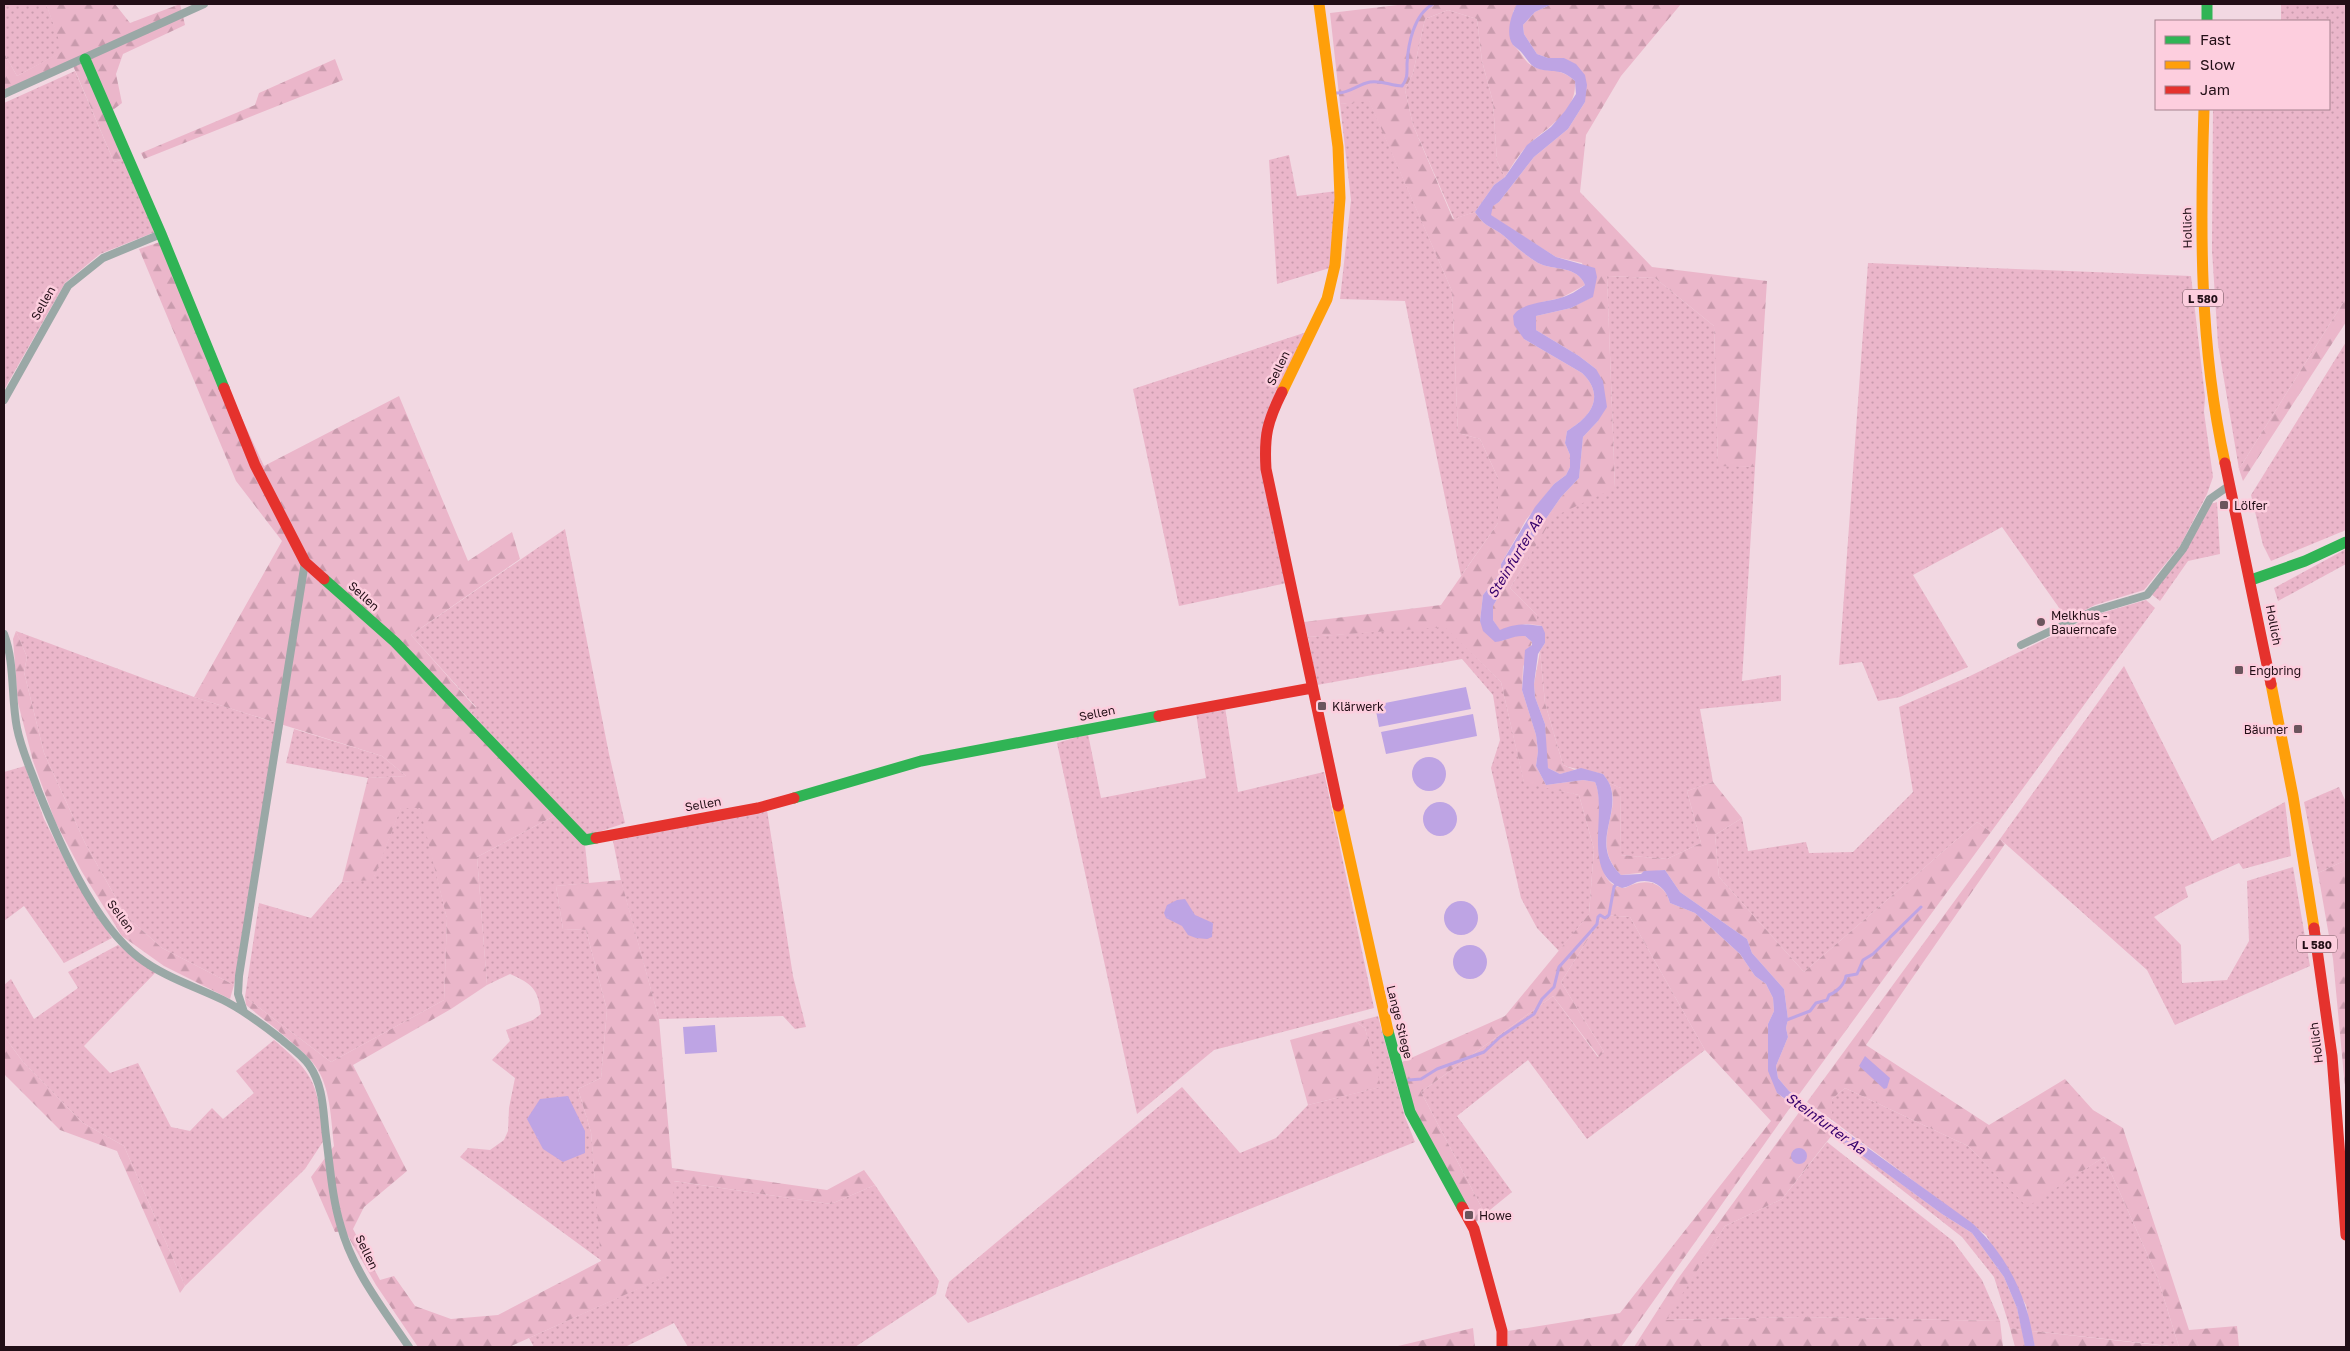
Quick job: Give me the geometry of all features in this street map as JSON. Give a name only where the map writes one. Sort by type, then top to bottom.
[{"type":"street","points":[[4,94],[204,4]]},
{"type":"street","name":"Sellen","points":[[85,59],[161,234],[255,465],[306,562],[395,642],[585,840],[758,808],[921,761],[1312,688],[1266,469],[1264,442],[1270,416],[1327,299],[1335,265],[1340,198],[1338,147],[1319,4]]},
{"type":"street","points":[[2207,4],[2207,20]]},
{"type":"street","name":"Hollich","points":[[2204,110],[2201,211],[2206,344],[2223,453],[2251,580],[2293,796],[2319,958],[2332,1056],[2346,1235]]},
{"type":"street","name":"Sellen","points":[[4,400],[68,286],[103,258],[161,234]]},
{"type":"street","points":[[2021,645],[2093,610],[2147,595],[2183,549],[2210,499],[2230,485]]},
{"type":"street","points":[[2251,580],[2305,562],[2346,542]]},
{"type":"street","points":[[244,1012],[238,994],[239,976],[306,562]]},
{"type":"street","name":"Sellen","points":[[4,634],[9,655],[12,701],[18,731],[28,763],[64,850],[89,895],[120,940],[136,955],[158,971],[244,1012],[289,1045],[308,1065],[315,1075],[322,1097],[334,1196],[341,1228],[358,1268],[372,1293],[409,1347]]},
{"type":"street","name":"Lange Stiege","points":[[1312,688],[1382,1009],[1410,1112],[1474,1229],[1502,1331],[1502,1347]]},
{"type":"green space","points":[[4,4],[46,4],[64,51],[17,76],[4,53]]},
{"type":"green space","points":[[46,4],[115,4],[130,23],[180,4],[185,25],[123,54],[116,74],[122,103],[105,116],[124,159],[114,162],[71,61],[4,91],[4,53],[17,76],[63,51]]},
{"type":"green space","points":[[1406,4],[1517,4],[1513,12],[1513,45],[1531,65],[1563,73],[1575,81],[1571,102],[1566,110],[1560,118],[1525,148],[1505,177],[1497,161],[1493,102],[1482,61],[1477,19],[1448,10],[1425,19],[1413,73],[1405,90],[1413,125],[1453,219],[1475,212],[1485,224],[1500,233],[1538,263],[1571,271],[1577,274],[1585,285],[1561,298],[1542,302],[1524,339],[1582,373],[1593,390],[1594,398],[1592,405],[1589,413],[1567,431],[1565,443],[1570,455],[1570,467],[1566,475],[1554,484],[1526,520],[1501,564],[1501,572],[1483,595],[1480,621],[1502,641],[1513,635],[1525,636],[1532,642],[1523,667],[1522,690],[1536,735],[1538,751],[1536,766],[1546,785],[1583,780],[1595,782],[1599,807],[1600,852],[1606,877],[1615,886],[1625,888],[1646,882],[1658,886],[1667,895],[1670,903],[1695,913],[1740,954],[1755,976],[1766,984],[1773,998],[1774,1011],[1768,1024],[1777,1093],[1792,1105],[1621,1347],[1508,1347],[1508,1331],[1620,1313],[1771,1121],[1705,1050],[1630,917],[1603,915],[1561,982],[1604,1052],[1599,1057],[1553,996],[1421,1092],[1485,1214],[1476,1222],[1414,1111],[1402,1062],[1505,1016],[1589,914],[1594,849],[1579,795],[1524,783],[1501,682],[1445,627],[1308,637],[1304,622],[1441,605],[1498,523],[1498,478],[1480,439],[1458,433],[1452,291],[1369,101],[1340,104],[1330,13]]},
{"type":"green space","points":[[1552,4],[1681,4],[1621,76],[1586,135],[1580,192],[1652,267],[1767,281],[1755,467],[1718,466],[1714,326],[1655,278],[1607,276],[1615,488],[1553,517],[1510,588],[1537,615],[1537,625],[1526,624],[1500,631],[1493,620],[1493,606],[1534,536],[1561,497],[1579,478],[1583,437],[1598,421],[1596,369],[1579,356],[1536,330],[1536,316],[1571,308],[1592,297],[1582,263],[1556,257],[1490,215],[1492,206],[1499,202],[1534,157],[1568,129],[1585,102],[1564,58],[1548,58],[1537,54],[1524,34],[1523,25],[1535,12]]},
{"type":"green space","points":[[2281,4],[2346,4],[2346,298],[2239,469],[2218,344],[2212,250],[2213,110],[2330,110],[2330,20],[2281,20]]},
{"type":"green space","points":[[1448,10],[1477,19],[1482,61],[1493,102],[1497,161],[1505,177],[1494,185],[1475,212],[1454,219],[1413,125],[1405,90],[1413,73],[1425,19]]},
{"type":"green space","points":[[335,59],[343,80],[144,159],[141,153],[255,105],[259,93]]},
{"type":"green space","points":[[75,71],[114,162],[124,159],[155,232],[100,254],[65,283],[4,390],[4,103]]},
{"type":"green space","points":[[1369,100],[1452,291],[1458,433],[1480,439],[1498,478],[1498,523],[1461,576],[1405,301],[1340,299],[1351,200],[1340,104]]},
{"type":"green space","points":[[1289,155],[1297,196],[1337,191],[1333,267],[1277,284],[1269,160]]},
{"type":"green space","points":[[160,242],[264,466],[399,396],[468,561],[512,532],[520,559],[411,635],[476,708],[463,719],[556,815],[477,857],[487,985],[451,1009],[353,1065],[407,1171],[364,1207],[353,1229],[380,1280],[394,1276],[415,1306],[451,1319],[498,1315],[601,1261],[591,1132],[578,1089],[601,1078],[607,1010],[586,930],[563,929],[556,886],[621,880],[659,1019],[672,1168],[827,1190],[864,1170],[875,1185],[831,1204],[674,1181],[669,1275],[509,1347],[418,1347],[376,1285],[345,1231],[335,1232],[311,1177],[334,1146],[326,1088],[318,1070],[305,1054],[246,1005],[245,997],[331,1062],[444,1000],[447,919],[420,808],[401,808],[373,880],[342,882],[368,778],[406,776],[382,756],[194,697],[282,541],[236,481],[139,249]]},
{"type":"green space","points":[[1868,263],[2191,276],[2205,397],[2204,412],[2213,477],[2207,494],[2180,546],[2144,590],[2095,605],[2067,619],[2002,527],[1913,575],[1968,667],[1900,697],[1878,701],[1862,662],[1839,665]]},
{"type":"green space","points":[[1607,276],[1655,278],[1714,326],[1718,465],[1755,467],[1742,681],[1781,675],[1781,701],[1700,709],[1713,782],[1687,791],[1701,843],[1667,859],[1620,855],[1621,788],[1609,783],[1603,774],[1563,765],[1545,703],[1540,651],[1545,643],[1542,626],[1537,625],[1537,615],[1510,588],[1553,516],[1615,487]]},
{"type":"green space","points":[[2346,298],[2346,322],[2243,481],[2239,469]]},
{"type":"green space","points":[[1313,330],[1268,415],[1261,459],[1287,583],[1179,606],[1133,389]]},
{"type":"green space","points":[[2346,342],[2346,530],[2271,561],[2263,545],[2251,495]]},
{"type":"green space","points":[[2217,502],[2220,554],[2188,561],[2160,601],[2151,594],[2211,504]]},
{"type":"green space","points":[[565,529],[609,754],[625,823],[587,836],[471,713],[476,707],[411,635]]},
{"type":"green space","points":[[2346,549],[2346,564],[2278,601],[2274,588]]},
{"type":"green space","points":[[2146,600],[2155,608],[1991,832],[1977,822],[1804,972],[1719,877],[1715,835],[1742,818],[1748,851],[1806,842],[1809,853],[1853,852],[1913,792],[1899,707],[1968,677],[2095,615]]},
{"type":"green space","points":[[1445,626],[1501,682],[1524,782],[1579,795],[1594,849],[1589,914],[1559,951],[1537,928],[1521,898],[1491,768],[1500,740],[1493,695],[1462,659],[1317,685],[1308,637]]},
{"type":"green space","points":[[16,631],[194,697],[283,725],[234,985],[162,948],[126,916],[85,843],[44,753],[24,672],[27,657]]},
{"type":"green space","points":[[16,631],[27,657],[24,672],[44,753],[85,843],[126,916],[162,948],[234,985],[230,999],[164,966],[122,936],[82,872],[55,821],[33,761],[18,703],[13,639]]},
{"type":"green space","points":[[1540,651],[1545,703],[1563,765],[1575,770],[1560,774],[1548,768],[1546,762],[1545,724],[1535,697],[1534,684]]},
{"type":"green space","points":[[2124,666],[2212,841],[2285,802],[2291,856],[2243,869],[2239,863],[2185,887],[2188,897],[2154,917],[2181,945],[2182,983],[2227,980],[2249,941],[2247,881],[2293,867],[2310,966],[2175,1025],[2147,970],[2000,839]]},
{"type":"green space","points":[[1225,707],[1238,792],[1324,772],[1374,1008],[1214,1050],[1137,1114],[1057,743],[1088,734],[1101,798],[1206,778],[1196,713]]},
{"type":"green space","points":[[294,729],[382,756],[406,776],[368,778],[286,763]]},
{"type":"green space","points":[[25,766],[44,819],[73,877],[112,938],[64,963],[24,906],[4,921],[4,772]]},
{"type":"green space","points":[[1713,782],[1742,818],[1715,835],[1719,877],[1804,972],[1977,822],[1991,832],[1798,1096],[1789,1091],[1778,1078],[1776,1066],[1788,1037],[1784,989],[1752,953],[1747,939],[1680,892],[1665,870],[1621,875],[1612,863],[1607,851],[1608,827],[1613,805],[1609,783],[1621,788],[1620,855],[1667,859],[1701,843],[1687,791]]},
{"type":"green space","points":[[2339,787],[2346,802],[2346,860],[2318,873],[2304,802]]},
{"type":"green space","points":[[401,807],[421,808],[447,919],[444,1000],[331,1062],[245,997],[259,903],[311,918],[342,882],[373,879]]},
{"type":"green space","points":[[767,810],[793,976],[806,1027],[795,1029],[783,1016],[659,1019],[621,881],[613,841]]},
{"type":"green space","points":[[556,815],[585,845],[589,883],[556,886],[563,929],[586,930],[607,1010],[601,1078],[578,1089],[591,1132],[602,1261],[460,1157],[468,1148],[490,1150],[504,1140],[508,1131],[509,1108],[515,1078],[492,1060],[510,1041],[506,1030],[533,1020],[541,1014],[536,993],[524,981],[510,974],[487,985],[477,857]]},
{"type":"green space","points":[[2000,839],[2005,844],[1866,1045],[1989,1125],[2065,1079],[2093,1110],[2123,1128],[2189,1330],[2237,1326],[2239,1347],[2179,1347],[2157,1276],[2104,1157],[2027,1207],[1968,1146],[1845,1088],[1832,1099],[1832,1120],[1807,1102]]},
{"type":"green space","points":[[2346,860],[2346,1098],[2333,959],[2318,873]]},
{"type":"green space","points":[[1603,915],[1630,917],[1705,1050],[1587,1139],[1528,1060],[1457,1116],[1512,1192],[1485,1214],[1421,1092],[1553,996],[1598,1057],[1604,1052],[1561,982]]},
{"type":"green space","points":[[118,945],[156,972],[84,1046],[110,1073],[138,1063],[171,1127],[190,1131],[212,1108],[223,1119],[254,1093],[236,1071],[274,1040],[307,1073],[319,1106],[324,1140],[305,1169],[185,1286],[124,1146],[83,1123],[23,1062],[4,1036],[4,985],[11,979],[34,1019],[78,988],[68,972]]},
{"type":"green space","points":[[1378,1016],[1405,1117],[1415,1142],[968,1323],[945,1296],[949,1282],[1182,1087],[1240,1153],[1276,1138],[1308,1105],[1380,1087],[1365,1028],[1356,1022]]},
{"type":"green space","points":[[1356,1022],[1365,1028],[1381,1087],[1308,1105],[1290,1040]]},
{"type":"green space","points":[[4,1036],[23,1062],[83,1123],[124,1146],[185,1286],[180,1293],[117,1151],[60,1130],[4,1074]]},
{"type":"green space","points":[[1845,1088],[1968,1146],[2027,1206],[2104,1157],[2157,1276],[2179,1347],[2031,1331],[2026,1305],[1986,1235],[1832,1120],[1832,1099]]},
{"type":"green space","points":[[1800,1111],[1832,1133],[1832,1135],[1782,1199],[1725,1226],[1666,1320],[1802,1317],[2000,1321],[2003,1347],[1634,1347],[1677,1280]]},
{"type":"green space","points":[[1832,1133],[1942,1214],[1972,1233],[2004,1277],[2017,1308],[2022,1330],[2010,1328],[1994,1277],[1962,1237],[1832,1135]]},
{"type":"green space","points":[[1827,1142],[1953,1241],[1982,1280],[2000,1321],[1802,1317],[1665,1320],[1725,1226],[1782,1199]]},
{"type":"green space","points":[[673,1181],[831,1204],[875,1185],[939,1281],[936,1294],[855,1347],[688,1347],[674,1323],[625,1347],[534,1347],[529,1338],[668,1275]]},
{"type":"green space","points":[[1473,1328],[1475,1347],[1394,1347]]},
{"type":"green space","points":[[2010,1328],[2022,1330],[2025,1347],[2015,1347]]},
{"type":"green space","points":[[2031,1331],[2175,1347],[2035,1347]]},
{"type":"water","name":"Steinfurter Aa","points":[[1517,4],[1552,4],[1535,12],[1523,25],[1524,34],[1537,54],[1548,58],[1564,58],[1576,64],[1585,75],[1587,85],[1585,102],[1568,129],[1534,157],[1499,202],[1493,206],[1491,215],[1556,257],[1595,268],[1597,277],[1593,297],[1571,308],[1536,316],[1536,330],[1579,356],[1596,369],[1603,381],[1607,407],[1598,421],[1583,437],[1579,478],[1561,497],[1534,536],[1493,606],[1493,620],[1500,630],[1516,625],[1531,625],[1542,626],[1545,633],[1545,643],[1538,654],[1534,684],[1535,697],[1545,724],[1548,768],[1560,774],[1581,768],[1603,774],[1607,779],[1610,786],[1612,810],[1607,832],[1607,853],[1612,864],[1621,875],[1665,870],[1680,892],[1747,939],[1752,953],[1784,989],[1788,1037],[1776,1066],[1778,1078],[1789,1091],[1972,1223],[1981,1232],[1997,1250],[2016,1282],[2030,1320],[2035,1347],[2025,1347],[2017,1308],[2004,1277],[1972,1233],[1942,1214],[1777,1093],[1768,1071],[1768,1024],[1774,1011],[1773,998],[1766,984],[1755,976],[1740,954],[1695,913],[1670,903],[1665,892],[1658,885],[1643,881],[1622,888],[1610,881],[1602,870],[1599,856],[1599,809],[1595,782],[1583,780],[1546,785],[1536,766],[1538,751],[1536,735],[1522,690],[1525,650],[1532,645],[1532,642],[1525,636],[1521,636],[1495,642],[1483,631],[1480,621],[1483,595],[1501,572],[1501,564],[1535,507],[1554,484],[1566,475],[1570,467],[1570,455],[1565,443],[1567,431],[1589,413],[1594,398],[1593,390],[1582,373],[1524,339],[1514,325],[1513,316],[1521,308],[1563,297],[1585,285],[1577,274],[1571,271],[1538,263],[1500,233],[1485,224],[1475,212],[1494,185],[1505,177],[1527,145],[1551,127],[1576,94],[1575,81],[1570,77],[1566,74],[1536,68],[1513,45],[1509,36],[1509,30]]},
{"type":"water","points":[[1466,687],[1471,709],[1379,727],[1375,705]]},
{"type":"water","points":[[1473,714],[1477,736],[1386,754],[1381,732]]},
{"type":"water","points":[[1429,757],[1436,758],[1441,762],[1445,767],[1445,781],[1441,786],[1436,790],[1429,791],[1422,790],[1417,786],[1413,781],[1412,774],[1413,767],[1417,762],[1422,758]]},
{"type":"water","points":[[1440,802],[1447,803],[1452,807],[1456,812],[1456,826],[1452,831],[1447,835],[1440,836],[1433,835],[1428,831],[1424,826],[1423,819],[1424,812],[1428,807],[1433,803]]},
{"type":"water","points":[[1185,899],[1195,915],[1213,923],[1212,937],[1207,939],[1188,935],[1182,926],[1166,918],[1164,913],[1167,905],[1177,900]]},
{"type":"water","points":[[1461,901],[1468,902],[1473,906],[1477,911],[1477,925],[1473,930],[1468,934],[1461,935],[1454,934],[1449,930],[1445,925],[1444,918],[1445,911],[1449,906],[1454,902]]},
{"type":"water","points":[[1470,945],[1477,946],[1482,950],[1486,955],[1486,969],[1482,974],[1477,978],[1470,979],[1463,978],[1458,974],[1454,969],[1453,962],[1454,955],[1458,950],[1463,946]]},
{"type":"water","points":[[715,1025],[717,1052],[685,1054],[683,1027]]},
{"type":"water","points":[[1865,1056],[1890,1078],[1887,1088],[1884,1089],[1859,1066]]},
{"type":"water","points":[[568,1096],[585,1131],[585,1153],[563,1162],[543,1149],[527,1119],[540,1099]]},
{"type":"water","points":[[1796,1148],[1802,1148],[1807,1153],[1805,1162],[1796,1164],[1791,1159],[1791,1153]]},
{"type":"pier","points":[[1799,1094],[1808,1100],[1799,1113],[1791,1107]]},
{"type":"waterway","points":[[1336,93],[1345,92],[1370,82],[1402,86],[1407,75],[1409,48],[1413,30],[1421,15],[1433,4]]},
{"type":"waterway","points":[[1409,1080],[1421,1079],[1437,1069],[1484,1052],[1500,1037],[1534,1014],[1542,999],[1554,987],[1559,967],[1597,924],[1598,917],[1600,915],[1605,918],[1609,915],[1614,887],[1617,883]]},
{"type":"waterway","points":[[1784,1021],[1810,1011],[1816,1003],[1827,1000],[1829,995],[1838,990],[1842,985],[1846,976],[1857,974],[1863,960],[1873,954],[1921,907]]},
{"type":"traffic: fast","points":[[2207,4],[2207,20]]},
{"type":"traffic: fast","points":[[85,59],[161,234],[224,388]]},
{"type":"traffic: fast","points":[[2251,580],[2305,561],[2346,542]]},
{"type":"traffic: fast","points":[[324,579],[395,642],[585,840],[596,838]]},
{"type":"traffic: fast","points":[[794,798],[921,761],[1159,716]]},
{"type":"traffic: fast","points":[[1388,1031],[1410,1112],[1462,1207]]},
{"type":"traffic: slow","points":[[1282,392],[1327,299],[1335,265],[1340,198],[1338,147],[1319,4]]},
{"type":"traffic: slow","points":[[2204,110],[2203,286],[2210,374],[2216,419],[2225,463]]},
{"type":"traffic: slow","points":[[2271,684],[2293,796],[2314,928]]},
{"type":"traffic: slow","points":[[1338,806],[1388,1031]]},
{"type":"traffic: jam","points":[[224,388],[255,465],[305,562],[324,579]]},
{"type":"traffic: jam","points":[[1282,392],[1273,412],[1266,438],[1266,469],[1338,806]]},
{"type":"traffic: jam","points":[[2225,463],[2271,684]]},
{"type":"traffic: jam","points":[[1159,716],[1312,688]]},
{"type":"traffic: jam","points":[[596,838],[758,808],[794,798]]},
{"type":"traffic: jam","points":[[2314,928],[2332,1056],[2346,1235]]},
{"type":"traffic: jam","points":[[1462,1207],[1474,1229],[1502,1331],[1502,1347]]},
{"type":"place","name":"Lölfer","points":[[2224,505]]},
{"type":"place","name":"Melkhus - Bauerncafe","points":[[2041,622]]},
{"type":"place","name":"Engbring","points":[[2239,670]]},
{"type":"place","name":"Klärwerk","points":[[1322,706]]},
{"type":"place","name":"Bäumer","points":[[2298,729]]},
{"type":"place","name":"Howe","points":[[1469,1215]]}]
